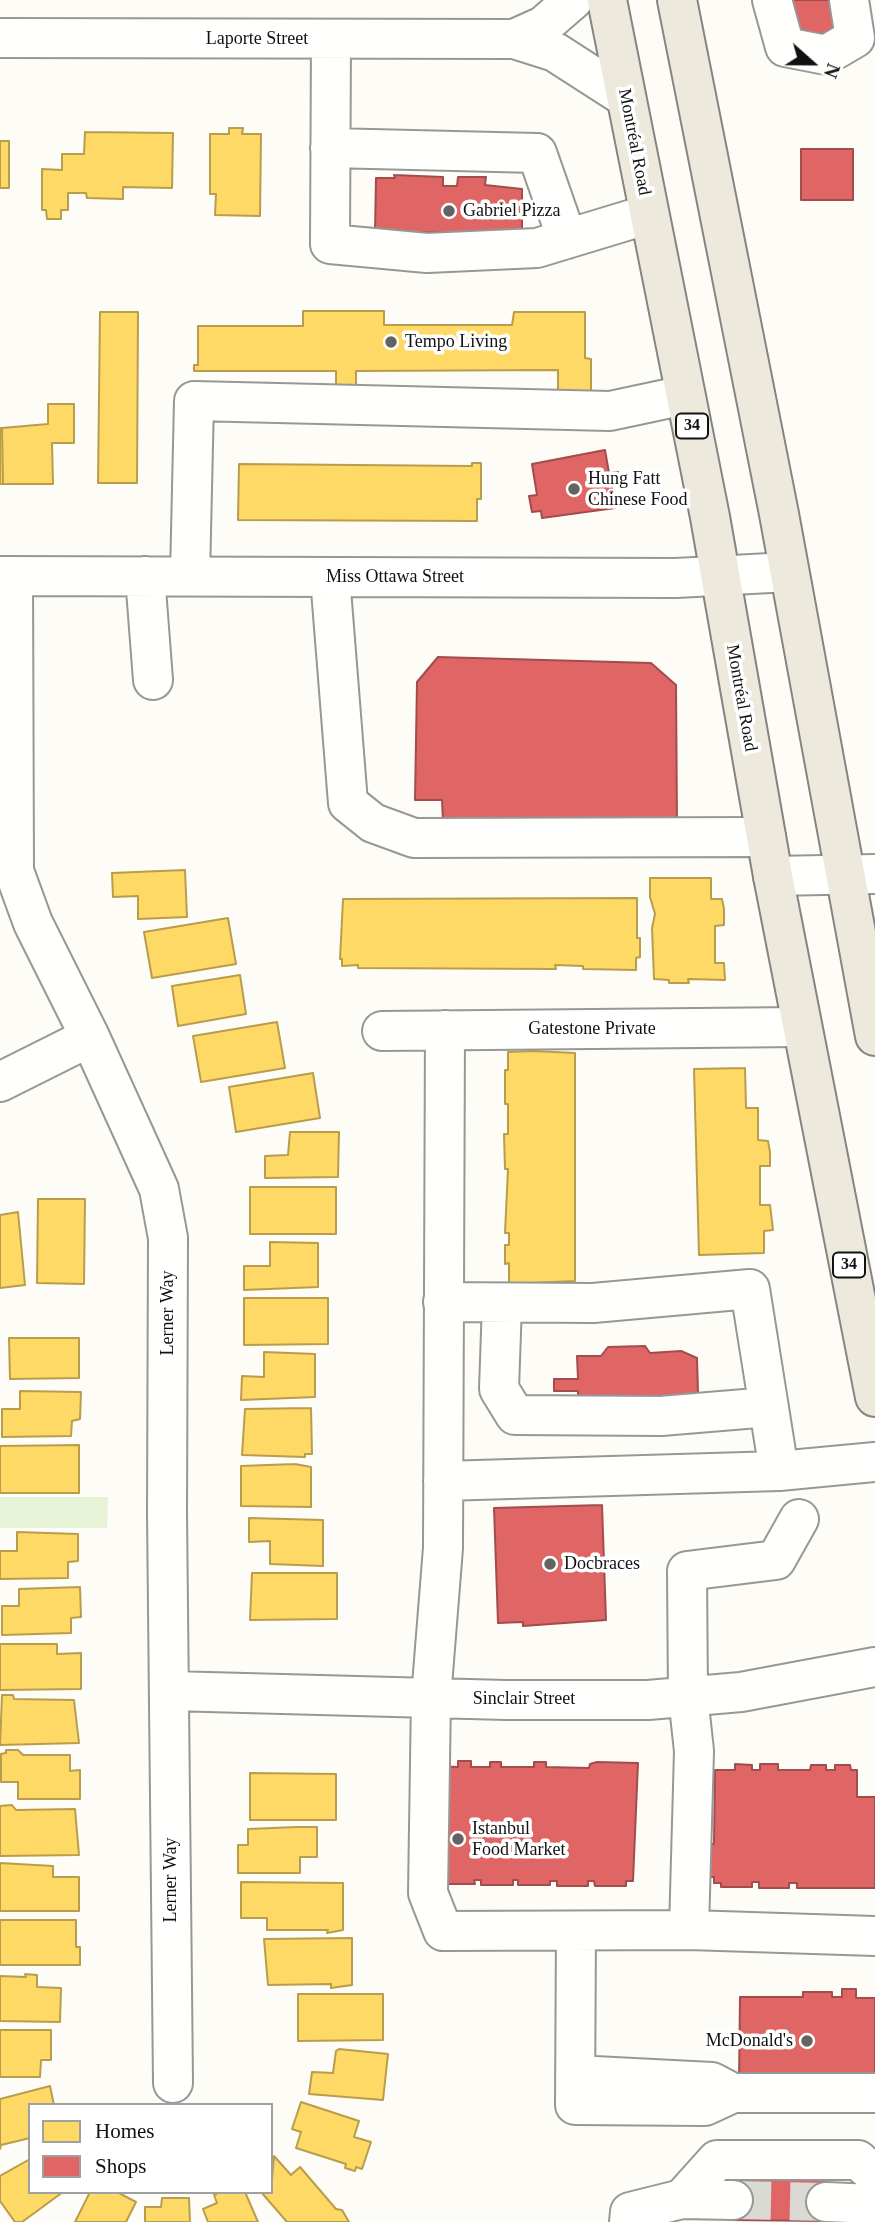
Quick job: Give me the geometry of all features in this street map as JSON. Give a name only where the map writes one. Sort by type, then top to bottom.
[{"type":"main road","name":"Montréal Road","points":[[607,0],[721,576],[765,837],[875,1397]]},
{"type":"main road","points":[[677,0],[789,572],[860,874],[875,1036]]},
{"type":"main road","points":[[695,90],[706,20],[705,0]]},
{"type":"street","name":"Laporte Street","points":[[514,39],[543,26],[573,0]]},
{"type":"street","points":[[772,0],[785,47],[826,55],[865,40],[849,0]]},
{"type":"street","name":"Laporte Street","points":[[0,38],[514,39],[555,52],[625,97]]},
{"type":"street","points":[[331,39],[330,244],[427,253],[537,248],[649,214]]},
{"type":"street","points":[[330,148],[537,153],[567,239]]},
{"type":"street","points":[[190,576],[194,401],[610,411],[685,395]]},
{"type":"street","name":"Miss Ottawa Street","points":[[6,576],[721,576],[789,572]]},
{"type":"street","name":"Lerner Way","points":[[6,576],[14,871],[33,923],[90,1037],[159,1189],[168,1238],[173,2083]]},
{"type":"street","points":[[145,576],[153,680]]},
{"type":"street","points":[[330,577],[348,803],[373,823],[414,838],[765,837]]},
{"type":"street","points":[[773,876],[860,874]]},
{"type":"street","name":"Gatestone Private","points":[[382,1031],[802,1027]]},
{"type":"street","points":[[445,1030],[443,1548],[431,1698],[428,1893],[443,1931],[689,1930],[875,1936]]},
{"type":"street","points":[[0,1082],[90,1037]]},
{"type":"street","points":[[443,1302],[593,1303],[750,1289],[779,1471]]},
{"type":"street","points":[[502,1303],[499,1389],[516,1415],[661,1416],[769,1407]]},
{"type":"street","points":[[443,1481],[779,1471],[875,1462]]},
{"type":"street","points":[[689,1930],[694,1751],[688,1696],[687,1571],[776,1560],[799,1519]]},
{"type":"street","name":"Sinclair Street","points":[[170,1691],[648,1700],[741,1692],[875,1667]]},
{"type":"street","points":[[576,1931],[575,2090],[712,2082],[733,2093],[875,2093]]},
{"type":"street","points":[[682,2199],[717,2160],[858,2160],[875,2175]]},
{"type":"street","points":[[629,2222],[630,2212],[682,2199],[733,2200]]},
{"type":"street","points":[[826,2202],[875,2204]]},
{"type":"green space","points":[[0,1497],[108,1497],[107,1528],[0,1528]]},
{"type":"building: Homes","points":[[229,128],[243,128],[242,134],[261,134],[260,216],[215,215],[216,194],[210,194],[210,134],[229,134]]},
{"type":"building: Homes","points":[[85,132],[173,133],[172,188],[123,187],[123,199],[87,198],[86,193],[68,193],[68,210],[61,210],[61,219],[47,219],[46,210],[42,210],[42,169],[62,170],[62,154],[84,154]]},
{"type":"building: Homes","points":[[0,141],[9,141],[9,188],[0,188]]},
{"type":"building: Homes","name":"Tempo Living","points":[[303,311],[384,311],[384,325],[512,325],[514,312],[585,312],[585,358],[591,359],[591,395],[558,395],[558,370],[356,371],[356,389],[336,389],[336,371],[194,371],[194,365],[198,365],[198,326],[303,326]]},
{"type":"building: Homes","points":[[100,312],[138,312],[137,483],[98,483]]},
{"type":"building: Homes","points":[[48,404],[74,404],[74,443],[52,443],[53,484],[3,484],[2,428],[48,424]]},
{"type":"building: Homes","points":[[2,428],[3,484],[0,484]]},
{"type":"building: Homes","points":[[472,463],[481,463],[481,499],[477,499],[477,521],[238,520],[239,464],[472,466]]},
{"type":"building: Homes","points":[[185,870],[187,917],[138,919],[138,896],[113,897],[112,873]]},
{"type":"building: Homes","points":[[650,878],[711,878],[711,899],[722,899],[724,909],[724,925],[715,926],[715,963],[724,963],[725,980],[688,979],[689,983],[669,983],[669,980],[654,979],[652,928],[655,914],[650,897]]},
{"type":"building: Homes","points":[[637,898],[640,957],[636,958],[636,970],[583,969],[583,966],[555,965],[556,969],[358,968],[358,965],[342,966],[340,959],[343,899]]},
{"type":"building: Homes","points":[[228,918],[236,964],[152,978],[144,932]]},
{"type":"building: Homes","points":[[240,975],[246,1014],[178,1026],[172,986]]},
{"type":"building: Homes","points":[[277,1022],[285,1068],[201,1082],[193,1036]]},
{"type":"building: Homes","points":[[508,1052],[575,1053],[575,1281],[509,1284],[509,1263],[505,1264],[505,1245],[509,1245],[509,1233],[505,1233],[508,1169],[505,1169],[504,1134],[508,1134],[508,1104],[505,1104],[505,1070],[508,1070]]},
{"type":"building: Homes","points":[[745,1068],[746,1108],[758,1108],[758,1140],[768,1141],[770,1152],[770,1166],[760,1166],[760,1205],[770,1205],[773,1230],[764,1231],[764,1253],[699,1255],[694,1069]]},
{"type":"building: Homes","points":[[313,1073],[320,1118],[236,1132],[229,1087]]},
{"type":"building: Homes","points":[[290,1132],[339,1132],[338,1177],[265,1178],[265,1156],[288,1155]]},
{"type":"building: Homes","points":[[250,1187],[336,1187],[336,1234],[250,1234]]},
{"type":"building: Homes","points":[[38,1199],[85,1199],[84,1284],[37,1283]]},
{"type":"building: Homes","points":[[18,1212],[25,1285],[0,1288],[0,1215]]},
{"type":"building: Homes","points":[[270,1242],[318,1243],[318,1287],[244,1290],[244,1266],[270,1266]]},
{"type":"building: Homes","points":[[244,1298],[328,1298],[328,1344],[244,1345]]},
{"type":"building: Homes","points":[[9,1338],[79,1338],[79,1378],[10,1379]]},
{"type":"building: Homes","points":[[264,1352],[315,1354],[315,1397],[241,1400],[242,1376],[264,1377]]},
{"type":"building: Homes","points":[[20,1391],[81,1392],[80,1419],[72,1421],[71,1436],[2,1437],[2,1409],[20,1409]]},
{"type":"building: Homes","points":[[311,1408],[312,1454],[305,1454],[305,1457],[242,1455],[245,1409]]},
{"type":"building: Homes","points":[[79,1445],[79,1493],[0,1493],[0,1446]]},
{"type":"building: Homes","points":[[295,1464],[311,1467],[311,1507],[241,1506],[241,1466]]},
{"type":"building: Homes","points":[[249,1518],[323,1520],[323,1566],[270,1564],[270,1541],[249,1542]]},
{"type":"building: Homes","points":[[17,1532],[78,1534],[78,1561],[68,1562],[68,1578],[0,1579],[0,1551],[17,1551]]},
{"type":"building: Homes","points":[[252,1573],[337,1573],[337,1619],[250,1620]]},
{"type":"building: Homes","points":[[80,1587],[81,1617],[71,1618],[71,1633],[2,1635],[2,1606],[19,1606],[19,1589]]},
{"type":"building: Homes","points":[[0,1644],[57,1644],[57,1654],[81,1653],[81,1689],[0,1690]]},
{"type":"building: Homes","points":[[2,1695],[13,1695],[14,1699],[74,1700],[79,1743],[0,1745]]},
{"type":"building: Homes","points":[[6,1750],[18,1750],[23,1755],[70,1755],[70,1771],[80,1770],[80,1799],[18,1799],[18,1782],[1,1782],[1,1754],[6,1753]]},
{"type":"building: Homes","points":[[250,1773],[336,1774],[336,1820],[250,1820]]},
{"type":"building: Homes","points":[[12,1805],[16,1810],[75,1809],[79,1855],[0,1856],[0,1806]]},
{"type":"building: Homes","points":[[317,1827],[317,1857],[300,1857],[300,1873],[238,1873],[238,1845],[248,1845],[248,1829]]},
{"type":"building: Homes","points":[[0,1863],[53,1866],[53,1877],[79,1877],[79,1911],[0,1911]]},
{"type":"building: Homes","points":[[241,1882],[343,1883],[343,1930],[327,1933],[328,1930],[267,1930],[267,1918],[241,1918]]},
{"type":"building: Homes","points":[[0,1920],[76,1920],[76,1947],[80,1947],[80,1965],[0,1965]]},
{"type":"building: Homes","points":[[352,1938],[352,1985],[331,1988],[331,1984],[268,1985],[264,1939]]},
{"type":"building: Homes","points":[[25,1974],[37,1975],[37,1987],[61,1988],[60,2022],[0,2021],[0,1976],[26,1977]]},
{"type":"building: Homes","points":[[298,1994],[383,1994],[383,2040],[298,2041]]},
{"type":"building: Homes","points":[[0,2030],[51,2030],[51,2060],[41,2060],[40,2077],[0,2077]]},
{"type":"building: Homes","points":[[339,2049],[388,2054],[383,2100],[309,2094],[312,2072],[333,2073],[336,2051]]},
{"type":"building: Homes","points":[[50,2086],[54,2103],[28,2103],[28,2138],[1,2145],[0,2149],[0,2099]]},
{"type":"building: Homes","points":[[301,2102],[359,2121],[354,2137],[371,2142],[362,2169],[356,2167],[355,2171],[345,2168],[346,2164],[296,2148],[301,2132],[292,2129]]},
{"type":"building: Homes","points":[[274,2156],[291,2175],[300,2167],[336,2209],[342,2210],[349,2222],[287,2222],[263,2194],[273,2194]]},
{"type":"building: Homes","points":[[28,2160],[28,2194],[60,2194],[22,2222],[15,2222],[0,2201],[0,2176]]},
{"type":"building: Homes","points":[[89,2194],[121,2194],[136,2202],[126,2222],[75,2222]]},
{"type":"building: Homes","points":[[246,2194],[258,2222],[208,2222],[203,2209],[217,2203],[214,2195]]},
{"type":"building: Homes","points":[[162,2198],[189,2198],[190,2222],[145,2222],[145,2207],[161,2207]]},
{"type":"building: Shops","points":[[790,0],[832,0],[840,36],[798,44]]},
{"type":"building: Shops","points":[[801,149],[853,149],[853,200],[801,200]]},
{"type":"building: Shops","name":"Gabriel Pizza","points":[[394,175],[443,177],[443,186],[457,186],[458,177],[486,177],[485,185],[522,189],[522,233],[375,232],[376,178],[395,178]]},
{"type":"building: Shops","name":"Hung Fatt Chinese Food","points":[[605,450],[609,473],[618,472],[619,482],[611,483],[615,508],[542,518],[541,511],[532,512],[529,496],[537,495],[532,464]]},
{"type":"building: Shops","points":[[438,657],[651,663],[676,685],[677,826],[443,821],[442,800],[415,800],[417,682]]},
{"type":"building: Shops","points":[[645,1346],[650,1353],[681,1351],[697,1358],[698,1393],[693,1398],[578,1409],[578,1391],[554,1391],[554,1379],[578,1379],[577,1356],[601,1356],[608,1347]]},
{"type":"building: Shops","name":"Docbraces","points":[[602,1505],[606,1620],[523,1626],[523,1622],[498,1623],[494,1508]]},
{"type":"building: Shops","points":[[458,1761],[471,1761],[471,1767],[490,1767],[490,1762],[501,1762],[501,1767],[534,1767],[534,1762],[546,1762],[546,1767],[589,1768],[590,1764],[597,1762],[638,1763],[633,1881],[626,1881],[626,1886],[595,1886],[594,1881],[588,1881],[588,1886],[557,1886],[557,1881],[550,1881],[550,1885],[518,1885],[518,1880],[513,1880],[513,1885],[481,1885],[481,1880],[474,1880],[475,1884],[440,1884],[434,1766],[458,1767]]},
{"type":"building: Shops","points":[[735,1764],[752,1765],[752,1770],[760,1770],[760,1764],[778,1764],[778,1770],[810,1770],[811,1765],[826,1765],[826,1770],[835,1770],[835,1765],[850,1765],[851,1770],[857,1770],[857,1797],[875,1797],[875,1888],[797,1888],[797,1883],[789,1883],[789,1888],[759,1888],[759,1882],[752,1882],[752,1887],[721,1887],[721,1883],[714,1883],[714,1877],[709,1877],[709,1844],[714,1844],[715,1770],[735,1770]]},
{"type":"building: Shops","name":"McDonald's","points":[[842,1989],[856,1989],[856,1998],[875,1998],[875,2085],[739,2083],[740,1997],[803,1997],[803,1992],[832,1992],[832,1997],[842,1997]]},
{"type":"building: Shops","points":[[734,2172],[826,2173],[825,2221],[733,2220]]},
{"type":"tunnel","points":[[733,2200],[826,2202]]},
{"type":"place","name":"Gabriel Pizza","points":[[449,211]]},
{"type":"place","name":"Tempo Living","points":[[391,342]]},
{"type":"place","name":"Hung Fatt Chinese Food","points":[[574,489]]},
{"type":"place","name":"Docbraces","points":[[550,1564]]},
{"type":"place","name":"Istanbul Food Market","points":[[458,1839]]},
{"type":"place","name":"McDonald's","points":[[807,2041]]}]
